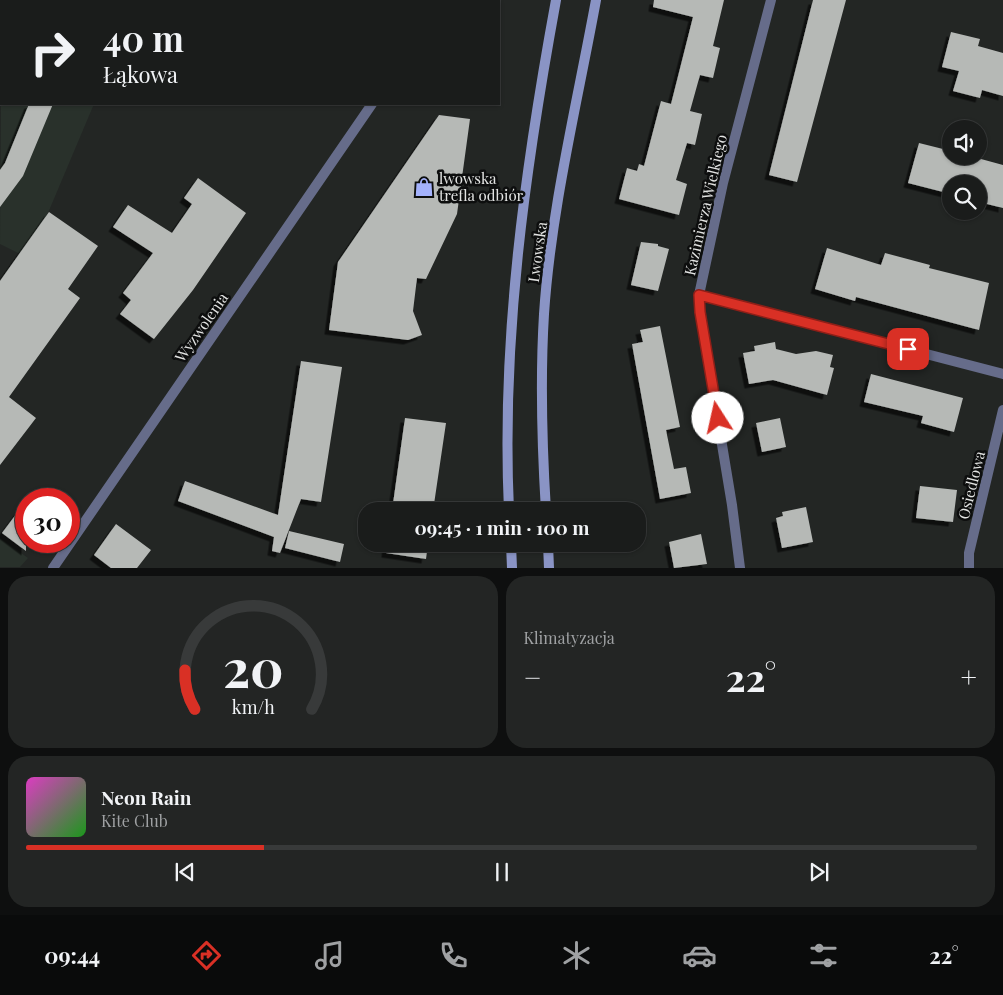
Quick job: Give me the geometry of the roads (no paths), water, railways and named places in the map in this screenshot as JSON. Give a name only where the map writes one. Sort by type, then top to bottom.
[{"type":"main road","name":"Lwowska","points":[[509,502],[512,309],[531,140],[556,0]]},
{"type":"main road","name":"Lwowska","points":[[546,502],[541,392],[544,313],[561,190],[596,0]]},
{"type":"main road","points":[[511,552],[512,568]]},
{"type":"main road","points":[[548,552],[549,568]]},
{"type":"street","name":"Kazimierza Wielkiego","points":[[740,568],[732,505],[700,312],[699,295],[723,183],[771,0]]},
{"type":"street","name":"Wyzwolenia","points":[[53,568],[371,105]]},
{"type":"street","points":[[699,295],[1003,374]]},
{"type":"street","name":"Osiedlowa","points":[[969,568],[969,553],[1003,410]]},
{"type":"place","name":"lwowska trefla odbiór","points":[[424,187]]}]
